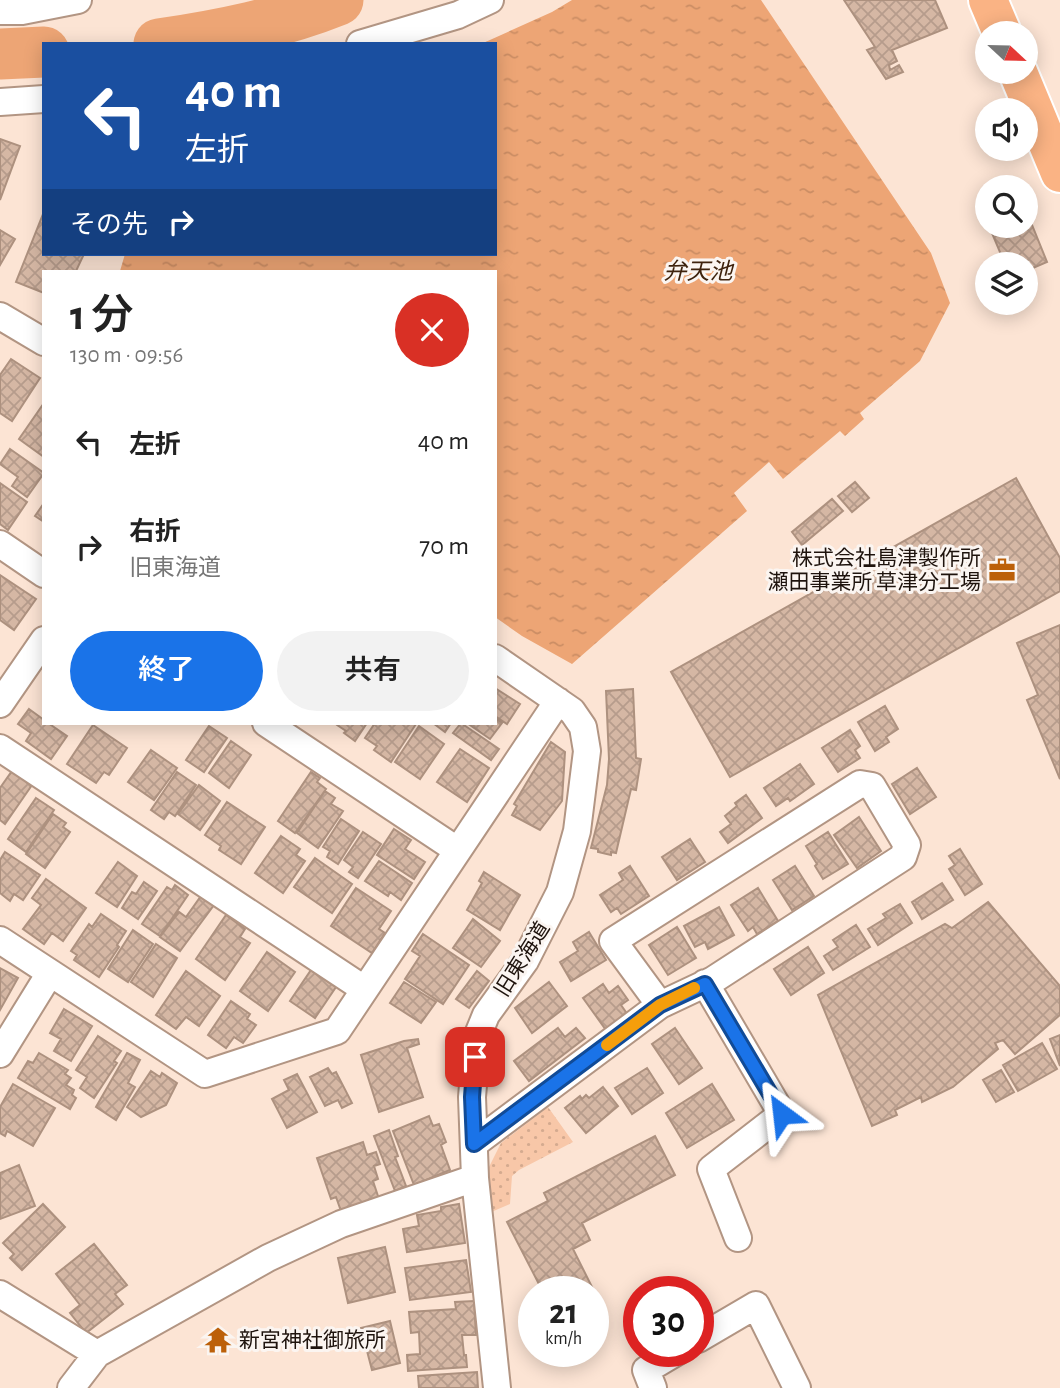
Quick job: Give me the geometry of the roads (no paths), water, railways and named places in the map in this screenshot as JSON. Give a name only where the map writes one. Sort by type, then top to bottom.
[{"type":"highway","points":[[988,0],[997,21]]},
{"type":"highway","points":[[1023,84],[1060,173]]},
{"type":"street","points":[[0,11],[78,0]]},
{"type":"street","points":[[367,42],[458,15],[490,0]]},
{"type":"street","points":[[0,102],[42,99]]},
{"type":"street","points":[[0,316],[42,341]]},
{"type":"street","points":[[0,544],[42,573]]},
{"type":"street","points":[[0,704],[42,643]]},
{"type":"street","name":"旧東海道","points":[[497,659],[558,701],[579,719],[587,751],[577,831],[569,864],[549,917],[525,961],[486,1015],[477,1037],[472,1097],[475,1178],[497,1388]]},
{"type":"street","points":[[0,940],[205,1074],[337,1031],[558,701]]},
{"type":"street","points":[[269,725],[457,850]]},
{"type":"street","points":[[0,748],[364,989]]},
{"type":"street","points":[[474,1144],[660,1005],[705,984],[903,857],[907,845],[872,786],[860,784],[613,941],[660,1005]]},
{"type":"street","points":[[0,1054],[50,973]]},
{"type":"street","points":[[705,984],[782,1114],[710,1169],[738,1238]]},
{"type":"street","points":[[71,1388],[97,1354],[268,1258],[341,1224],[475,1178]]},
{"type":"street","points":[[0,1294],[97,1354]]},
{"type":"street","points":[[714,1329],[755,1305],[797,1388]]},
{"type":"street","points":[[651,1367],[646,1370],[653,1388]]},
{"type":"water","name":"弁天池","points":[[572,0],[761,0],[931,253],[950,303],[920,361],[860,413],[864,419],[845,436],[840,431],[783,479],[769,462],[734,493],[747,511],[572,664],[497,618],[497,270],[120,270],[124,256],[497,256],[497,42],[485,42]]},
{"type":"waterway","points":[[172,42],[250,27],[338,0]]},
{"type":"waterway","points":[[0,54],[42,52]]},
{"type":"place","name":"株式会社島津製作所 瀬田事業所 草津分工場","points":[[1002,570]]},
{"type":"place","name":"新宮神社御旅所","points":[[218,1340]]}]
